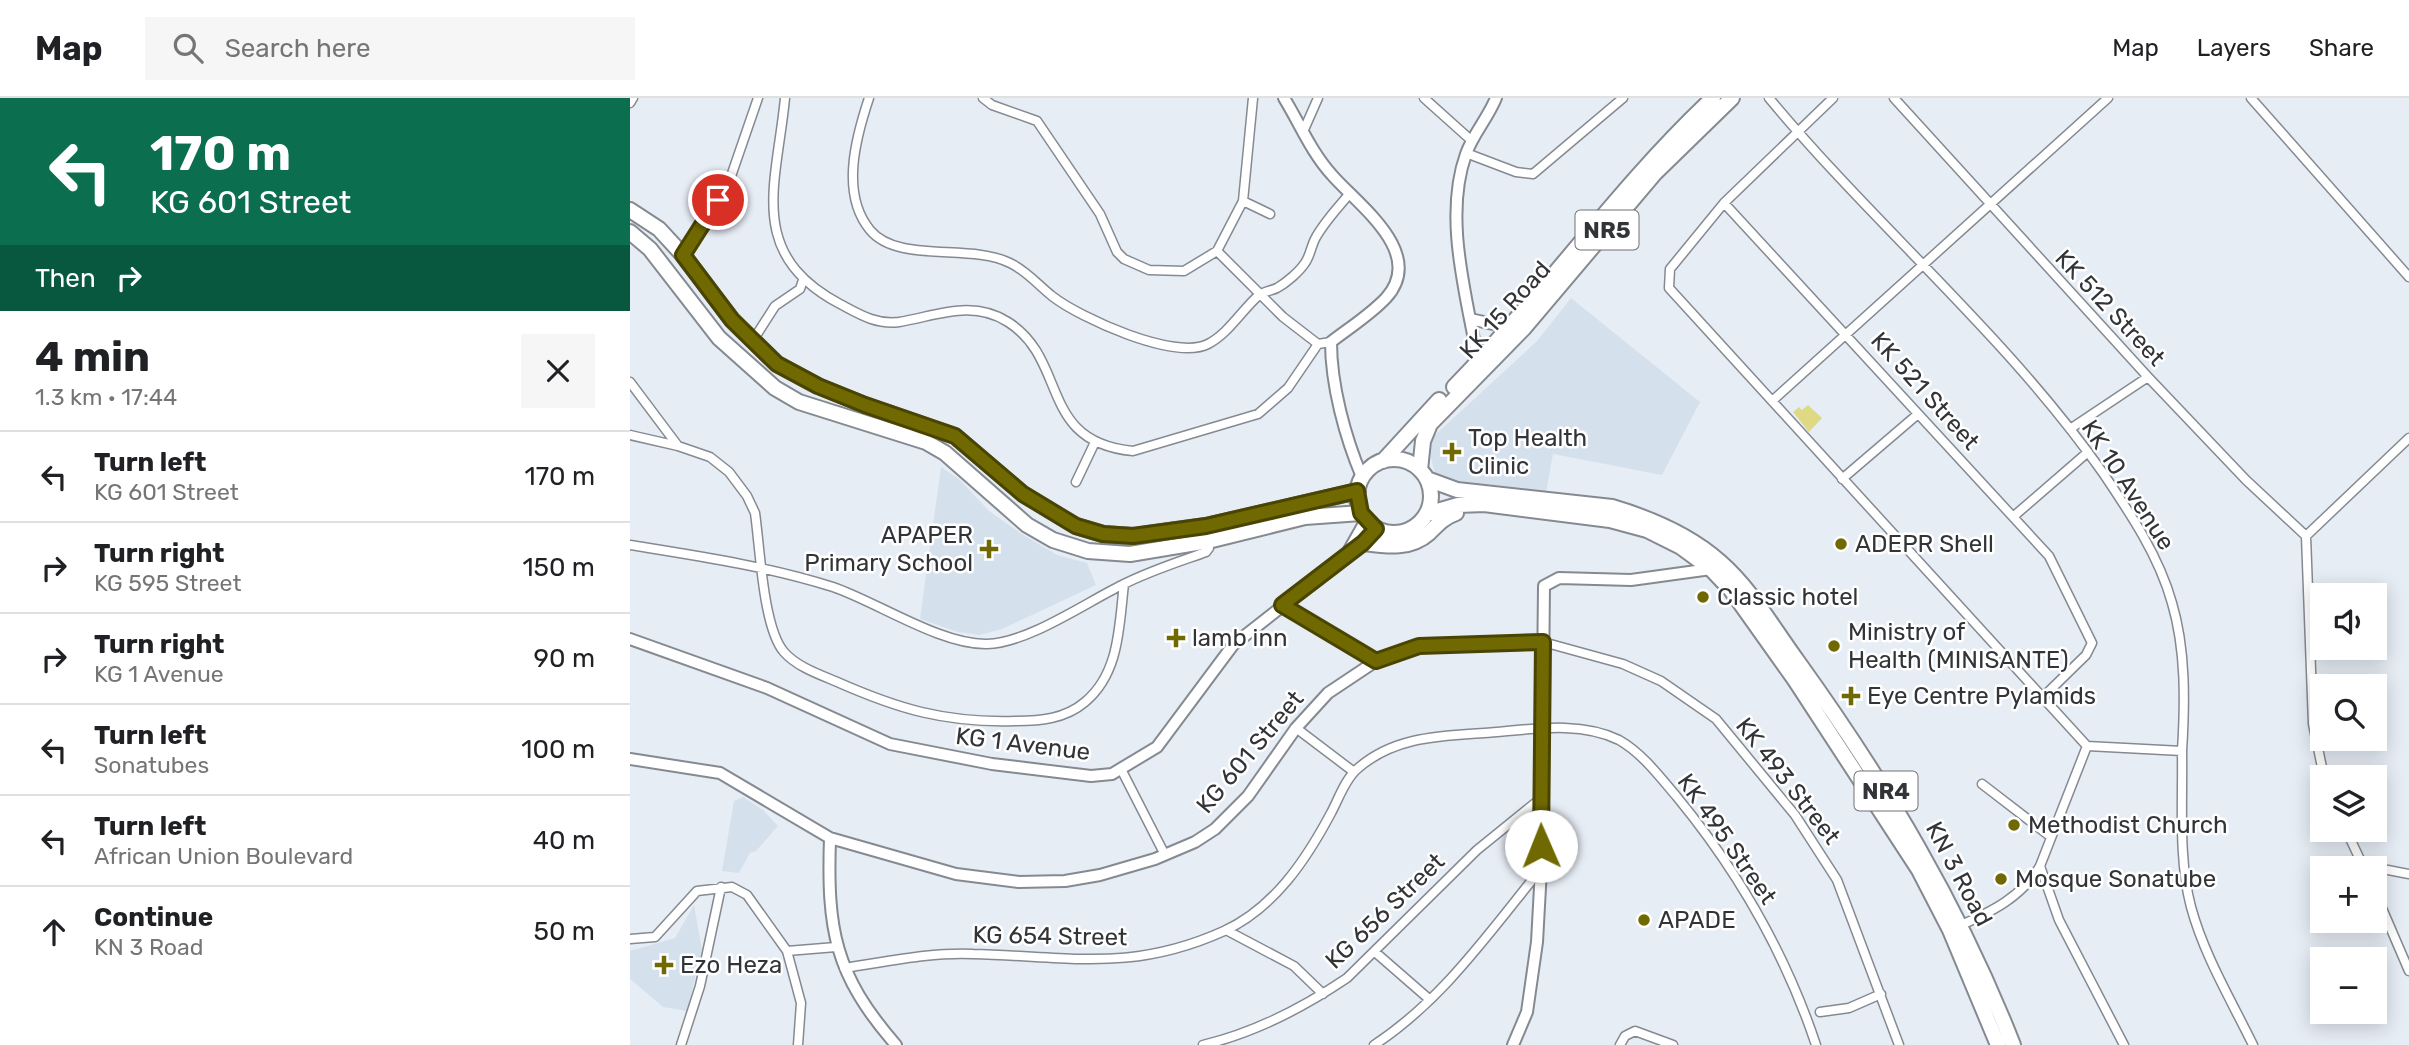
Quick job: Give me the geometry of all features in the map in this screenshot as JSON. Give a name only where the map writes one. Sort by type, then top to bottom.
[{"type":"highway","name":"KK 15 Road","points":[[1383,461],[1478,361],[1605,209],[1713,98]]},
{"type":"highway","name":"KK 15 Road","points":[[1424,475],[1423,441],[1430,424],[1524,328],[1655,173],[1732,98]]},
{"type":"highway","points":[[630,210],[659,229],[683,255],[732,320],[777,364],[818,386],[955,436],[1023,494],[1076,526],[1103,534],[1133,536],[1207,533]]},
{"type":"highway","points":[[630,232],[650,249],[719,338],[775,388],[799,402],[926,442],[954,461],[1027,525],[1044,535],[1088,551],[1130,554],[1304,510],[1360,484],[1371,467],[1396,459],[1424,475],[1487,501]]},
{"type":"highway","points":[[1424,475],[1431,502],[1427,514]]},
{"type":"highway","points":[[1360,484],[1368,521]]},
{"type":"highway","points":[[1304,510],[1368,521],[1397,534],[1410,530],[1427,514],[1458,505],[1487,501]]},
{"type":"highway","points":[[1363,543],[1401,546],[1413,543],[1442,519],[1487,501]]},
{"type":"highway","name":"KN 3 Road","points":[[1487,501],[1612,507],[1632,513],[1686,538],[1765,613],[1891,798],[2013,1045]]},
{"type":"highway","name":"KN 3 Road","points":[[1487,501],[1610,520],[1647,530],[1715,566]]},
{"type":"highway","name":"KN 3 Road","points":[[1956,927],[1997,1045]]},
{"type":"street","points":[[630,103],[633,98]]},
{"type":"street","points":[[683,255],[728,184],[758,98]]},
{"type":"street","points":[[785,98],[772,195],[774,221],[787,258],[803,280],[872,320],[898,322],[958,309],[1007,321],[1036,350],[1065,415],[1095,442],[1112,449],[1133,451],[1258,414],[1289,388],[1318,344]]},
{"type":"street","points":[[869,98],[858,131],[852,183],[861,217],[871,232],[886,242],[918,252],[945,249],[1008,262],[1074,311],[1162,346],[1179,350],[1209,344],[1261,294],[1277,288],[1305,263],[1322,226],[1350,193]]},
{"type":"street","points":[[983,98],[992,105],[1037,121],[1100,214],[1117,251],[1130,264],[1149,270],[1184,271],[1217,251],[1243,201],[1253,98]]},
{"type":"street","points":[[1217,251],[1283,317],[1318,344],[1331,342],[1385,299],[1396,274],[1388,234],[1332,176],[1284,98]]},
{"type":"street","points":[[1303,132],[1318,98]]},
{"type":"street","points":[[1424,98],[1472,141]]},
{"type":"street","points":[[1478,361],[1470,319],[1457,207],[1466,153],[1496,98]]},
{"type":"street","points":[[1466,153],[1516,172],[1533,174],[1623,98]]},
{"type":"street","name":"KK 10 Avenue","points":[[1769,98],[1797,132],[1926,265],[2070,429],[2121,499],[2157,562],[2172,601],[2181,653],[2186,882],[2204,946],[2253,1045]]},
{"type":"street","points":[[1833,98],[1724,203],[1670,269],[1669,288],[2087,746],[2182,751]]},
{"type":"street","name":"KK 512 Street","points":[[1894,98],[2148,377],[2246,480],[2306,536]]},
{"type":"street","points":[[2250,98],[2409,276]]},
{"type":"street","points":[[1772,401],[1926,265],[2104,99]]},
{"type":"street","points":[[1243,201],[1269,214]]},
{"type":"street","name":"KK 521 Street","points":[[1724,203],[2049,556],[2092,643],[2086,655],[2042,698]]},
{"type":"street","points":[[752,342],[775,306],[800,289],[803,280]]},
{"type":"street","points":[[1470,319],[1497,324],[1511,323]]},
{"type":"street","points":[[1331,342],[1335,385],[1360,484]]},
{"type":"street","points":[[2070,429],[2148,377]]},
{"type":"street","points":[[630,382],[678,446]]},
{"type":"street","points":[[1842,479],[1918,414]]},
{"type":"street","points":[[630,435],[678,446],[710,457],[729,472],[747,496],[755,513],[771,628],[785,654],[808,669],[879,701],[970,722],[1044,721],[1065,714],[1084,703],[1098,688],[1116,650],[1124,583]]},
{"type":"street","points":[[2322,765],[2313,724],[2306,536],[2409,438]]},
{"type":"street","points":[[1076,482],[1095,442]]},
{"type":"street","points":[[2014,516],[2088,452]]},
{"type":"street","name":"KG 1 Avenue","points":[[630,639],[767,688],[890,744],[992,764],[1091,776],[1112,774],[1157,747],[1233,645],[1363,543],[1368,521]]},
{"type":"street","name":"KG 1 Avenue","points":[[1342,558],[1368,521]]},
{"type":"street","points":[[630,545],[763,568],[831,587],[918,625],[967,642],[986,644],[1027,633],[1124,583],[1206,552],[1207,533]]},
{"type":"street","points":[[1677,575],[1694,556]]},
{"type":"street","points":[[1513,1045],[1527,1012],[1533,978],[1542,869],[1542,593],[1550,580],[1631,580],[1677,575],[1715,566]]},
{"type":"street","points":[[1282,605],[1376,661]]},
{"type":"street","name":"KG 601 Street","points":[[630,759],[720,773],[830,838],[956,874],[1019,882],[1065,881],[1100,875],[1165,855],[1195,842],[1232,815],[1296,727],[1328,692],[1376,661],[1419,646],[1543,642]]},
{"type":"street","name":"KK 493 Street","points":[[1543,642],[1611,660],[1661,681],[1690,698],[1716,719],[1763,774],[1821,852],[1851,909],[1899,1045]]},
{"type":"street","points":[[1296,727],[1354,772]]},
{"type":"street","name":"KG 654 Street","points":[[844,968],[945,954],[1115,961],[1190,943],[1227,930],[1257,909],[1300,868],[1354,772],[1385,750],[1431,736],[1542,729]]},
{"type":"street","name":"KK 495 Street","points":[[1542,729],[1587,729],[1618,740],[1631,748],[1662,779],[1738,881],[1783,962],[1816,1045]]},
{"type":"street","points":[[1956,927],[2013,898],[2032,881],[2087,746]]},
{"type":"street","points":[[1121,769],[1165,855]]},
{"type":"street","points":[[1982,784],[2051,837]]},
{"type":"street","name":"KG 656 Street","points":[[1203,1045],[1242,1033],[1323,994],[1375,952],[1477,850],[1540,799]]},
{"type":"street","points":[[830,838],[830,906],[835,947],[868,1012],[896,1045]]},
{"type":"street","points":[[2040,866],[2059,920],[2124,1045]]},
{"type":"street","points":[[1374,1045],[1429,999],[1460,967],[1542,869]]},
{"type":"street","points":[[2387,870],[2409,874]]},
{"type":"street","points":[[681,1045],[700,986],[721,887]]},
{"type":"street","points":[[630,939],[655,937],[697,891],[732,887],[747,895],[787,951],[802,1003],[798,1045]]},
{"type":"street","points":[[2387,920],[2409,971]]},
{"type":"street","points":[[1227,930],[1294,966],[1323,994]]},
{"type":"street","points":[[787,951],[835,947]]},
{"type":"street","points":[[1375,952],[1429,999]]},
{"type":"street","points":[[1821,1012],[1849,1008],[1881,994]]},
{"type":"street","points":[[1620,1045],[1625,1036],[1636,1031],[1673,1045]]},
{"type":"shaded area","points":[[1571,298],[1700,402],[1662,475],[1553,454],[1545,498],[1471,492],[1436,479],[1429,448],[1433,437],[1537,341]]},
{"type":"shaded area","points":[[1808,405],[1822,418],[1809,432],[1793,412]]},
{"type":"shaded area","name":"APAPER Primary School","points":[[941,467],[960,480],[989,511],[1020,533],[1057,555],[1087,563],[1096,585],[1002,629],[979,635],[958,632],[920,619]]},
{"type":"shaded area","points":[[743,797],[763,810],[778,826],[756,851],[750,853],[739,873],[722,871],[734,801]]},
{"type":"shaded area","name":"Ezo Heza","points":[[694,905],[702,950],[687,1011],[663,1007],[630,979],[630,951],[675,938]]},
{"type":"place","name":"Top Health Clinic","points":[[1452,452]]},
{"type":"place","name":"ADEPR Shell","points":[[1841,544]]},
{"type":"place","name":"APAPER Primary School","points":[[989,549]]},
{"type":"place","name":"Classic hotel","points":[[1703,597]]},
{"type":"place","name":"lamb inn","points":[[1176,638]]},
{"type":"place","name":"Ministry of Health (MINISANTE)","points":[[1834,646]]},
{"type":"place","name":"Eye Centre Pylamids","points":[[1851,696]]},
{"type":"place","name":"Methodist Church","points":[[2014,825]]},
{"type":"place","name":"Mosque Sonatube","points":[[2001,879]]},
{"type":"place","name":"APADE","points":[[1644,920]]},
{"type":"place","name":"Ezo Heza","points":[[664,965]]},
{"type":"route","points":[[718,200],[683,255],[732,320],[757,347],[777,364],[818,386],[955,436],[977,452],[1023,494],[1047,511],[1076,526],[1103,534],[1133,536],[1206,526],[1357,491],[1361,513],[1376,529],[1363,543],[1282,605],[1376,661],[1398,651],[1419,646],[1543,642],[1541,846]]}]
